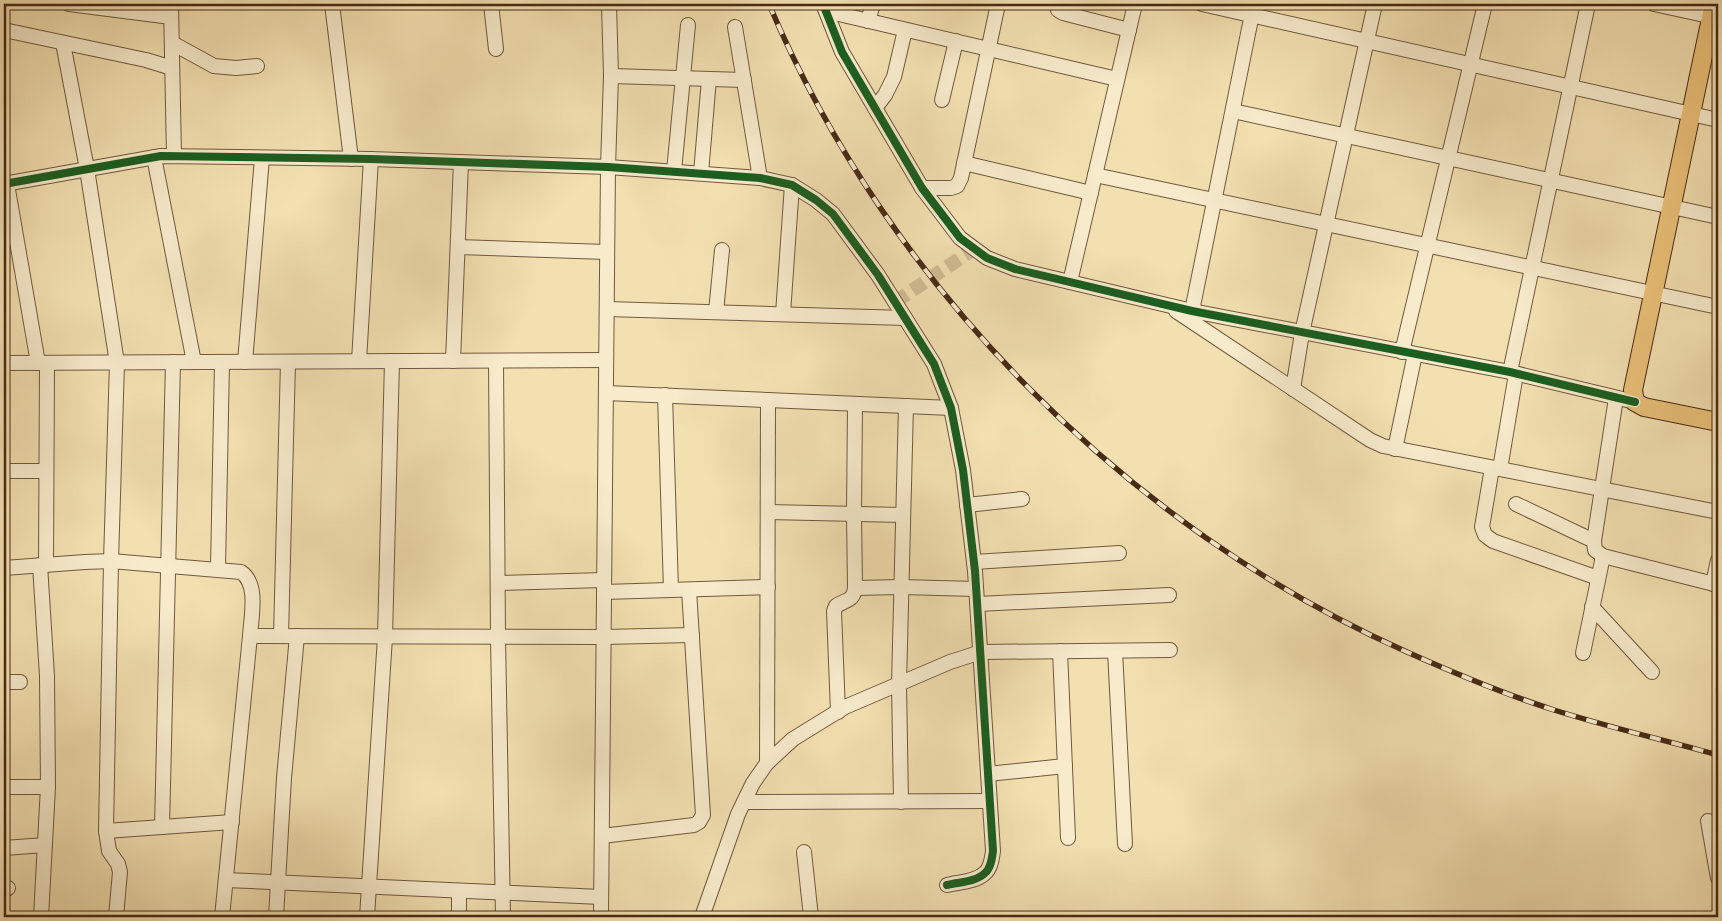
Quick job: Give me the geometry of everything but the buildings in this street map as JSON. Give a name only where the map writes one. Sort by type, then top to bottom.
[{"type":"main road","points":[[1715,12],[1691,114],[1633,390],[1635,402],[1644,407],[1718,422]]},
{"type":"street","points":[[69,4],[171,10],[174,156]]},
{"type":"street","points":[[332,4],[351,159]]},
{"type":"street","points":[[491,4],[496,49]]},
{"type":"street","points":[[601,917],[608,166],[611,76],[609,4]]},
{"type":"street","points":[[868,21],[873,4]]},
{"type":"street","points":[[922,188],[951,188],[957,186],[961,178],[998,4]]},
{"type":"street","points":[[1057,4],[1058,10],[1063,13],[1129,30]]},
{"type":"street","points":[[1070,282],[1136,4]]},
{"type":"street","points":[[1202,4],[1253,9],[1368,41],[1718,120]]},
{"type":"street","points":[[1293,389],[1302,333],[1375,4]]},
{"type":"street","points":[[1395,449],[1409,353],[1428,245],[1486,4]]},
{"type":"street","points":[[1588,4],[1532,268],[1496,469],[1482,527],[1485,535],[1493,541],[1598,578]]},
{"type":"street","points":[[1654,4],[1715,12]]},
{"type":"street","points":[[824,8],[905,30],[1117,78]]},
{"type":"street","points":[[824,8],[842,52],[922,188],[960,238],[987,258],[1016,269],[1168,306],[1513,373],[1635,402]]},
{"type":"street","points":[[1192,311],[1253,9]]},
{"type":"street","points":[[674,171],[688,26]]},
{"type":"street","points":[[735,27],[760,178]]},
{"type":"street","points":[[4,30],[146,60],[172,68]]},
{"type":"street","points":[[875,108],[885,95],[894,77],[905,30]]},
{"type":"street","points":[[942,100],[956,41]]},
{"type":"street","points":[[63,43],[87,169],[117,363],[106,831],[109,851],[118,864],[120,872],[116,917]]},
{"type":"street","points":[[172,43],[214,66],[236,68],[257,66]]},
{"type":"street","points":[[611,76],[744,80]]},
{"type":"street","points":[[701,173],[709,78]]},
{"type":"street","points":[[1233,112],[1718,217]]},
{"type":"street","points":[[41,917],[48,787],[43,565],[46,471],[42,363],[5,184],[154,157],[174,156],[608,166],[760,178],[792,185],[834,214],[878,275],[934,364],[951,408],[963,470],[978,604],[993,851],[985,873],[972,880],[947,885]]},
{"type":"street","points":[[154,157],[194,362]]},
{"type":"street","points":[[245,362],[262,158]]},
{"type":"street","points":[[359,361],[370,160]]},
{"type":"street","points":[[454,361],[461,162]]},
{"type":"street","points":[[964,163],[1090,193]]},
{"type":"street","points":[[1095,175],[1718,307]]},
{"type":"street","points":[[783,314],[792,185]]},
{"type":"street","points":[[458,246],[607,252]]},
{"type":"street","points":[[716,312],[722,250]]},
{"type":"street","points":[[1168,306],[1370,440],[1383,446],[1718,512]]},
{"type":"street","points":[[607,309],[905,318]]},
{"type":"street","points":[[4,363],[606,360]]},
{"type":"street","points":[[367,917],[385,636],[392,361]]},
{"type":"street","points":[[496,361],[503,917]]},
{"type":"street","points":[[162,827],[174,362]]},
{"type":"street","points":[[218,569],[222,362]]},
{"type":"street","points":[[281,636],[288,362]]},
{"type":"street","points":[[606,393],[951,408]]},
{"type":"street","points":[[665,395],[671,590]]},
{"type":"street","points":[[1616,398],[1594,541],[1595,550],[1602,556],[1716,584],[1718,560]]},
{"type":"street","points":[[767,762],[768,400]]},
{"type":"street","points":[[838,712],[834,611],[836,606],[850,600],[854,596],[855,588],[855,404]]},
{"type":"street","points":[[901,802],[899,684],[906,406]]},
{"type":"street","points":[[4,471],[46,471]]},
{"type":"street","points":[[967,505],[1022,499]]},
{"type":"street","points":[[1516,504],[1594,541]]},
{"type":"street","points":[[768,512],[903,515]]},
{"type":"street","points":[[974,562],[1119,553]]},
{"type":"street","points":[[1583,654],[1602,556]]},
{"type":"street","points":[[4,568],[111,561],[241,572],[250,581],[252,598],[250,636],[222,917]]},
{"type":"street","points":[[498,583],[671,590],[768,587]]},
{"type":"street","points":[[855,588],[976,589]]},
{"type":"street","points":[[602,836],[694,825],[700,822],[703,815],[689,590]]},
{"type":"street","points":[[978,604],[1169,595]]},
{"type":"street","points":[[1592,607],[1652,672]]},
{"type":"street","points":[[250,636],[604,637],[692,635]]},
{"type":"street","points":[[276,917],[284,778],[297,636]]},
{"type":"street","points":[[702,917],[738,814],[753,783],[767,762],[793,739],[838,712],[950,662],[981,652],[1170,650]]},
{"type":"street","points":[[1060,651],[1068,838]]},
{"type":"street","points":[[1114,651],[1125,844]]},
{"type":"street","points":[[4,682],[20,682]]},
{"type":"street","points":[[988,774],[1065,766]]},
{"type":"street","points":[[4,787],[48,787]]},
{"type":"street","points":[[744,802],[989,801]]},
{"type":"street","points":[[1708,821],[1718,876]]},
{"type":"street","points":[[106,831],[232,822]]},
{"type":"street","points":[[4,848],[45,846]]},
{"type":"street","points":[[804,852],[811,917]]},
{"type":"street","points":[[226,880],[601,897]]},
{"type":"street","points":[[459,890],[459,917]]},
{"type":"tunnel","points":[[895,302],[974,249]]},
{"type":"railway","points":[[769,4],[819,108],[880,207],[949,300],[1028,387],[1113,466],[1206,538],[1304,600],[1407,652],[1479,683],[1554,710],[1718,755]]},
{"type":"cycle path","points":[[823,4],[842,52],[922,188],[960,238],[987,258],[1015,269],[1192,311],[1510,372],[1635,402]]},
{"type":"cycle path","points":[[4,184],[161,156],[371,159],[608,167],[760,178],[792,185],[816,200],[833,214],[878,275],[934,364],[951,408],[963,470],[975,571],[993,851],[989,868],[981,876],[972,880],[947,885]]}]
